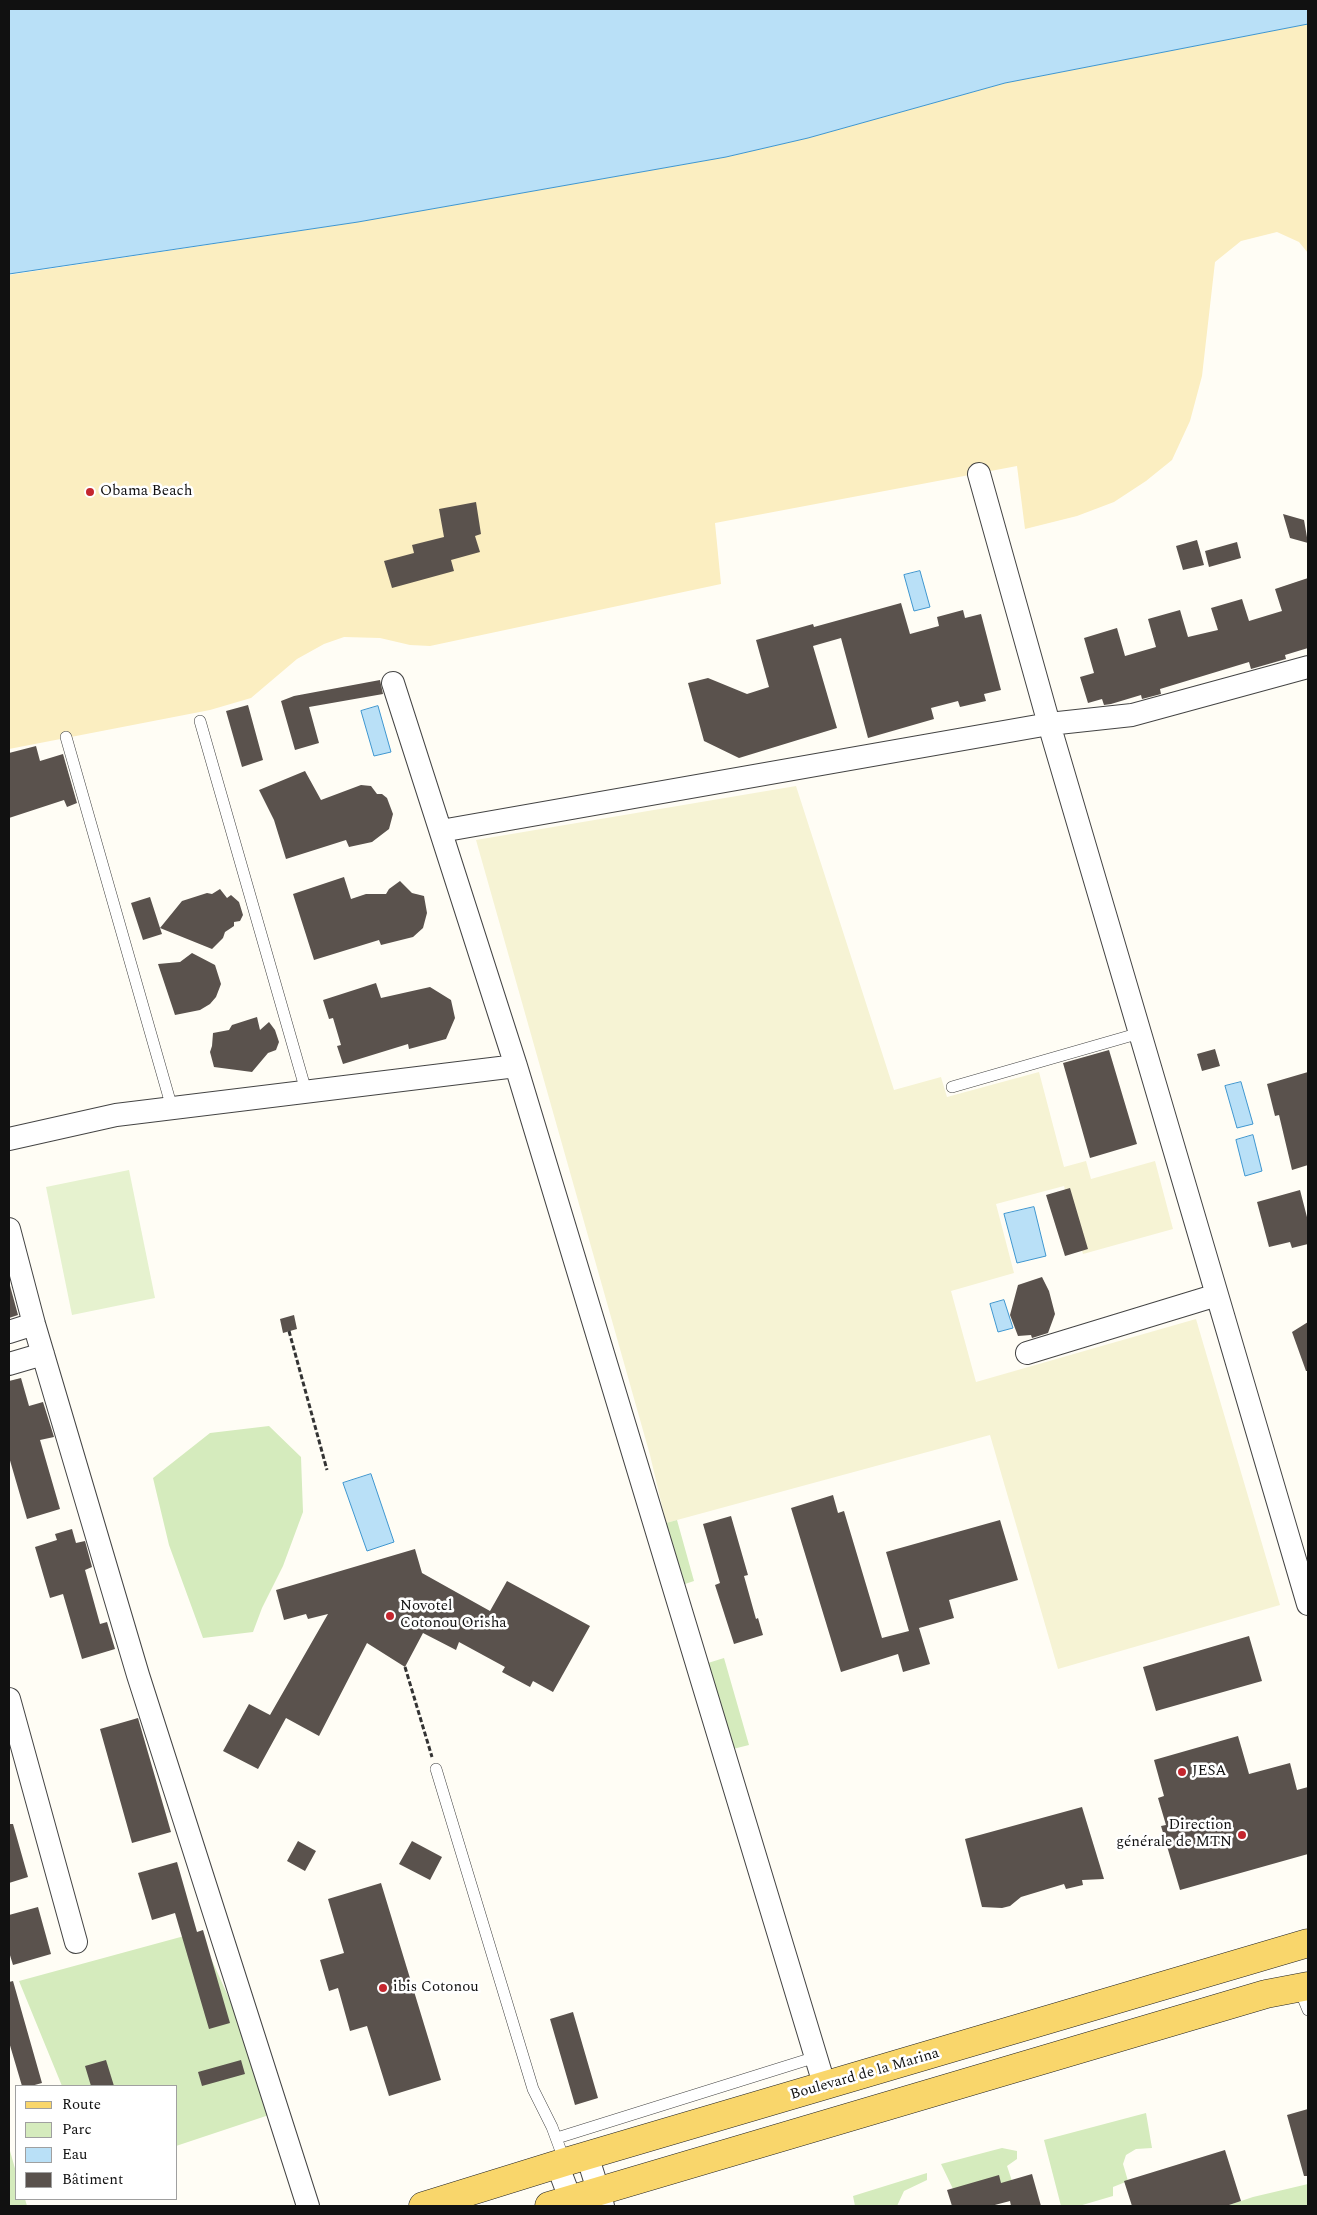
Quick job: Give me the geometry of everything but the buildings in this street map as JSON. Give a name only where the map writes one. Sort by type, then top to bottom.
[{"type":"main road","name":"Boulevard de la Marina","points":[[423,2206],[566,2155],[825,2087],[1308,1943]]},
{"type":"main road","points":[[564,2204],[601,2200],[1257,1997],[1305,1995]]},
{"type":"street","points":[[979,474],[1049,724],[1308,1604]]},
{"type":"street","points":[[441,831],[1049,724],[1132,715],[1308,667]]},
{"type":"street","points":[[393,683],[516,1066],[825,2087]]},
{"type":"street","points":[[9,1138],[116,1115],[516,1066]]},
{"type":"street","points":[[9,1228],[34,1324],[138,1675],[308,2206]]},
{"type":"street","points":[[1027,1353],[1217,1295]]},
{"type":"street","points":[[9,1332],[34,1324]]},
{"type":"street","points":[[9,1364],[43,1354]]},
{"type":"street","points":[[9,1699],[76,1942]]},
{"type":"street","points":[[566,2155],[601,2200]]},
{"type":"street","points":[[564,2204],[566,2155]]},
{"type":"lane","points":[[200,721],[306,1091]]},
{"type":"lane","points":[[66,738],[172,1108]]},
{"type":"lane","points":[[952,1087],[1140,1033]]},
{"type":"lane","points":[[436,1769],[533,2089],[566,2155],[816,2057]]},
{"type":"path","points":[[289,1331],[327,1470]]},
{"type":"path","points":[[405,1667],[436,1769]]},
{"type":"shaded area","points":[[796,786],[894,1090],[941,1077],[947,1097],[1039,1072],[1064,1167],[1086,1161],[1091,1179],[1155,1161],[1173,1229],[1083,1254],[1064,1186],[996,1204],[1014,1273],[951,1291],[976,1382],[1196,1319],[1280,1605],[1058,1669],[990,1435],[666,1523],[650,1455],[476,840]]},
{"type":"green space","points":[[129,1170],[155,1298],[72,1315],[46,1187]]},
{"type":"green space","points":[[269,1426],[301,1457],[303,1512],[283,1566],[262,1608],[253,1632],[203,1638],[169,1545],[153,1478],[210,1433]]},
{"type":"green space","points":[[677,1520],[694,1581],[685,1584],[666,1523]]},
{"type":"green space","points":[[724,1658],[749,1745],[733,1749],[708,1663]]},
{"type":"green space","points":[[199,1932],[253,2051],[272,2114],[178,2145],[178,2085],[62,2085],[19,1981]]},
{"type":"green space","points":[[1146,2113],[1152,2148],[1136,2149],[1126,2155],[1123,2164],[1128,2181],[1113,2187],[1113,2196],[1079,2206],[1061,2206],[1044,2140]]},
{"type":"green space","points":[[1002,2148],[1017,2151],[1017,2159],[1007,2166],[1014,2187],[954,2191],[941,2164]]},
{"type":"green space","points":[[10,2151],[15,2168],[15,2200],[25,2200],[27,2206],[9,2206]]},
{"type":"green space","points":[[927,2173],[927,2180],[904,2191],[897,2206],[855,2206],[853,2196]]},
{"type":"green space","points":[[1308,2184],[1308,2206],[1226,2206],[1253,2197]]},
{"type":"sand","points":[[1308,24],[1308,253],[1299,242],[1277,232],[1241,241],[1215,262],[1202,376],[1190,421],[1172,460],[1146,481],[1114,502],[1077,516],[1025,529],[1017,466],[715,523],[721,584],[430,646],[410,645],[380,638],[344,637],[324,644],[297,659],[251,698],[210,710],[9,749],[9,275],[358,222],[726,157],[808,138],[1005,83]]},
{"type":"water","points":[[9,9],[1308,9],[1308,24],[1005,83],[808,138],[726,157],[358,222],[9,274]]},
{"type":"water","points":[[920,571],[930,607],[914,611],[904,575]]},
{"type":"water","points":[[378,706],[391,752],[374,756],[361,711]]},
{"type":"water","points":[[1241,1082],[1253,1124],[1237,1128],[1225,1086]]},
{"type":"water","points":[[1253,1135],[1262,1171],[1245,1176],[1236,1140]]},
{"type":"water","points":[[1034,1207],[1046,1256],[1017,1263],[1004,1214]]},
{"type":"water","points":[[1004,1300],[1013,1328],[998,1332],[990,1304]]},
{"type":"water","points":[[371,1474],[394,1542],[367,1551],[343,1483]]},
{"type":"place","name":"Obama Beach","points":[[90,492]]},
{"type":"place","name":"Novotel Cotonou Orisha","points":[[390,1616]]},
{"type":"place","name":"JESA","points":[[1182,1772]]},
{"type":"place","name":"Direction générale de MTN","points":[[1242,1835]]},
{"type":"place","name":"ibis Cotonou","points":[[383,1988]]}]
